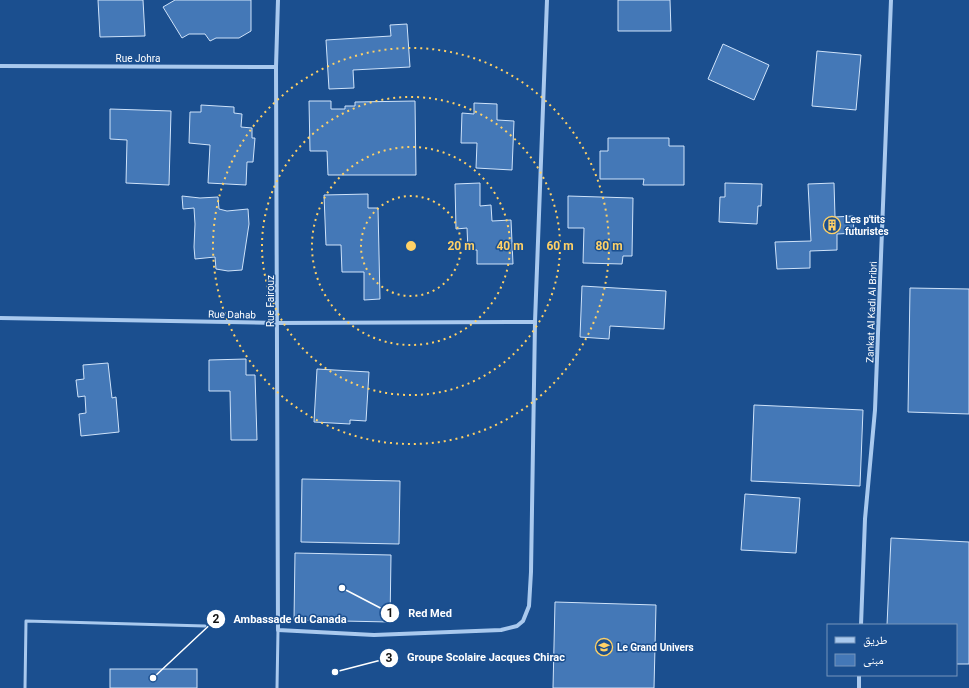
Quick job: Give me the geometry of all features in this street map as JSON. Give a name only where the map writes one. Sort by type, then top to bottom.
[{"type":"street","name":"Rue Fairouz","points":[[278,0],[276,67],[278,630]]},
{"type":"street","points":[[278,630],[374,635],[501,630],[517,626],[523,621],[529,606],[531,572],[535,322],[547,0]]},
{"type":"street","name":"Zankat Al Kadi Al Bribri","points":[[861,624],[865,519],[875,410],[891,0]]},
{"type":"street","name":"Rue Johra","points":[[0,66],[276,67]]},
{"type":"street","name":"Rue Dahab","points":[[0,318],[278,323],[535,322]]},
{"type":"street","points":[[859,676],[859,688]]},
{"type":"lane","points":[[25,688],[26,621],[205,626]]},
{"type":"lane","points":[[277,688],[278,630]]},
{"type":"building","points":[[98,0],[143,0],[145,36],[100,37]]},
{"type":"building","points":[[175,0],[251,0],[251,31],[239,38],[216,38],[210,41],[205,34],[189,34],[182,38],[163,7]]},
{"type":"building","points":[[618,0],[670,0],[671,31],[618,31]]},
{"type":"building","points":[[407,24],[410,67],[353,70],[354,88],[329,89],[326,40],[391,36],[390,25]]},
{"type":"building","points":[[723,44],[769,65],[754,100],[708,79]]},
{"type":"building","points":[[817,51],[861,55],[856,110],[812,106]]},
{"type":"building","points":[[309,101],[331,101],[331,109],[345,109],[345,106],[355,106],[355,102],[415,101],[416,175],[328,175],[327,151],[310,151]]},
{"type":"building","points":[[474,103],[497,104],[497,120],[514,121],[512,170],[476,168],[477,143],[461,143],[462,113],[474,114]]},
{"type":"building","points":[[201,105],[234,107],[234,113],[242,114],[241,127],[252,128],[252,138],[255,138],[253,162],[247,162],[246,185],[208,183],[210,145],[189,143],[190,112],[201,112]]},
{"type":"building","points":[[110,109],[171,111],[169,185],[126,183],[127,140],[110,139]]},
{"type":"building","points":[[608,138],[669,138],[669,146],[684,146],[684,185],[643,185],[644,179],[600,179],[600,151],[608,151]]},
{"type":"building","points":[[480,183],[480,206],[491,205],[492,221],[511,220],[513,264],[477,264],[477,250],[468,250],[467,228],[456,229],[455,184]]},
{"type":"building","points":[[725,183],[762,184],[761,206],[758,206],[757,224],[719,222],[720,197],[725,197]]},
{"type":"building","name":"Les p'tits futuristes","points":[[834,183],[835,217],[853,216],[854,233],[837,234],[837,250],[810,251],[810,268],[777,269],[775,242],[811,241],[808,184]]},
{"type":"building","points":[[368,194],[368,208],[378,208],[380,299],[364,300],[364,272],[342,272],[341,245],[326,245],[324,195]]},
{"type":"building","points":[[182,196],[200,198],[218,197],[219,209],[227,211],[248,209],[249,224],[242,270],[228,271],[216,269],[215,257],[195,259],[194,208],[183,209]]},
{"type":"building","points":[[568,196],[633,198],[632,256],[623,256],[622,264],[583,263],[584,228],[568,228]]},
{"type":"building","points":[[582,286],[666,291],[664,329],[610,326],[609,339],[580,337]]},
{"type":"building","points":[[910,288],[969,289],[969,414],[908,412]]},
{"type":"building","points":[[246,359],[246,375],[255,375],[257,440],[231,440],[230,391],[209,391],[209,360]]},
{"type":"building","points":[[108,363],[112,398],[116,397],[119,432],[81,436],[79,414],[86,413],[85,396],[78,397],[76,380],[84,379],[83,365]]},
{"type":"building","points":[[317,369],[369,372],[366,421],[350,420],[350,424],[314,422]]},
{"type":"building","points":[[754,405],[863,410],[860,486],[751,481]]},
{"type":"building","points":[[302,479],[400,481],[399,544],[301,542]]},
{"type":"building","points":[[745,494],[800,498],[796,553],[741,550]]},
{"type":"building","points":[[891,538],[969,542],[969,664],[957,664],[957,624],[887,624]]},
{"type":"building","points":[[295,553],[391,555],[390,622],[294,620]]},
{"type":"building","name":"Le Grand Univers","points":[[555,602],[656,605],[654,688],[553,688]]},
{"type":"building","points":[[110,669],[197,669],[197,688],[110,688]]},
{"type":"place","name":"Les p'tits futuristes","points":[[832,225]]},
{"type":"place","name":"Red Med","points":[[342,588]]},
{"type":"place","name":"Le Grand Univers","points":[[604,647]]},
{"type":"place","name":"Groupe Scolaire Jacques Chirac","points":[[335,672]]},
{"type":"place","name":"Ambassade du Canada","points":[[153,678]]}]
